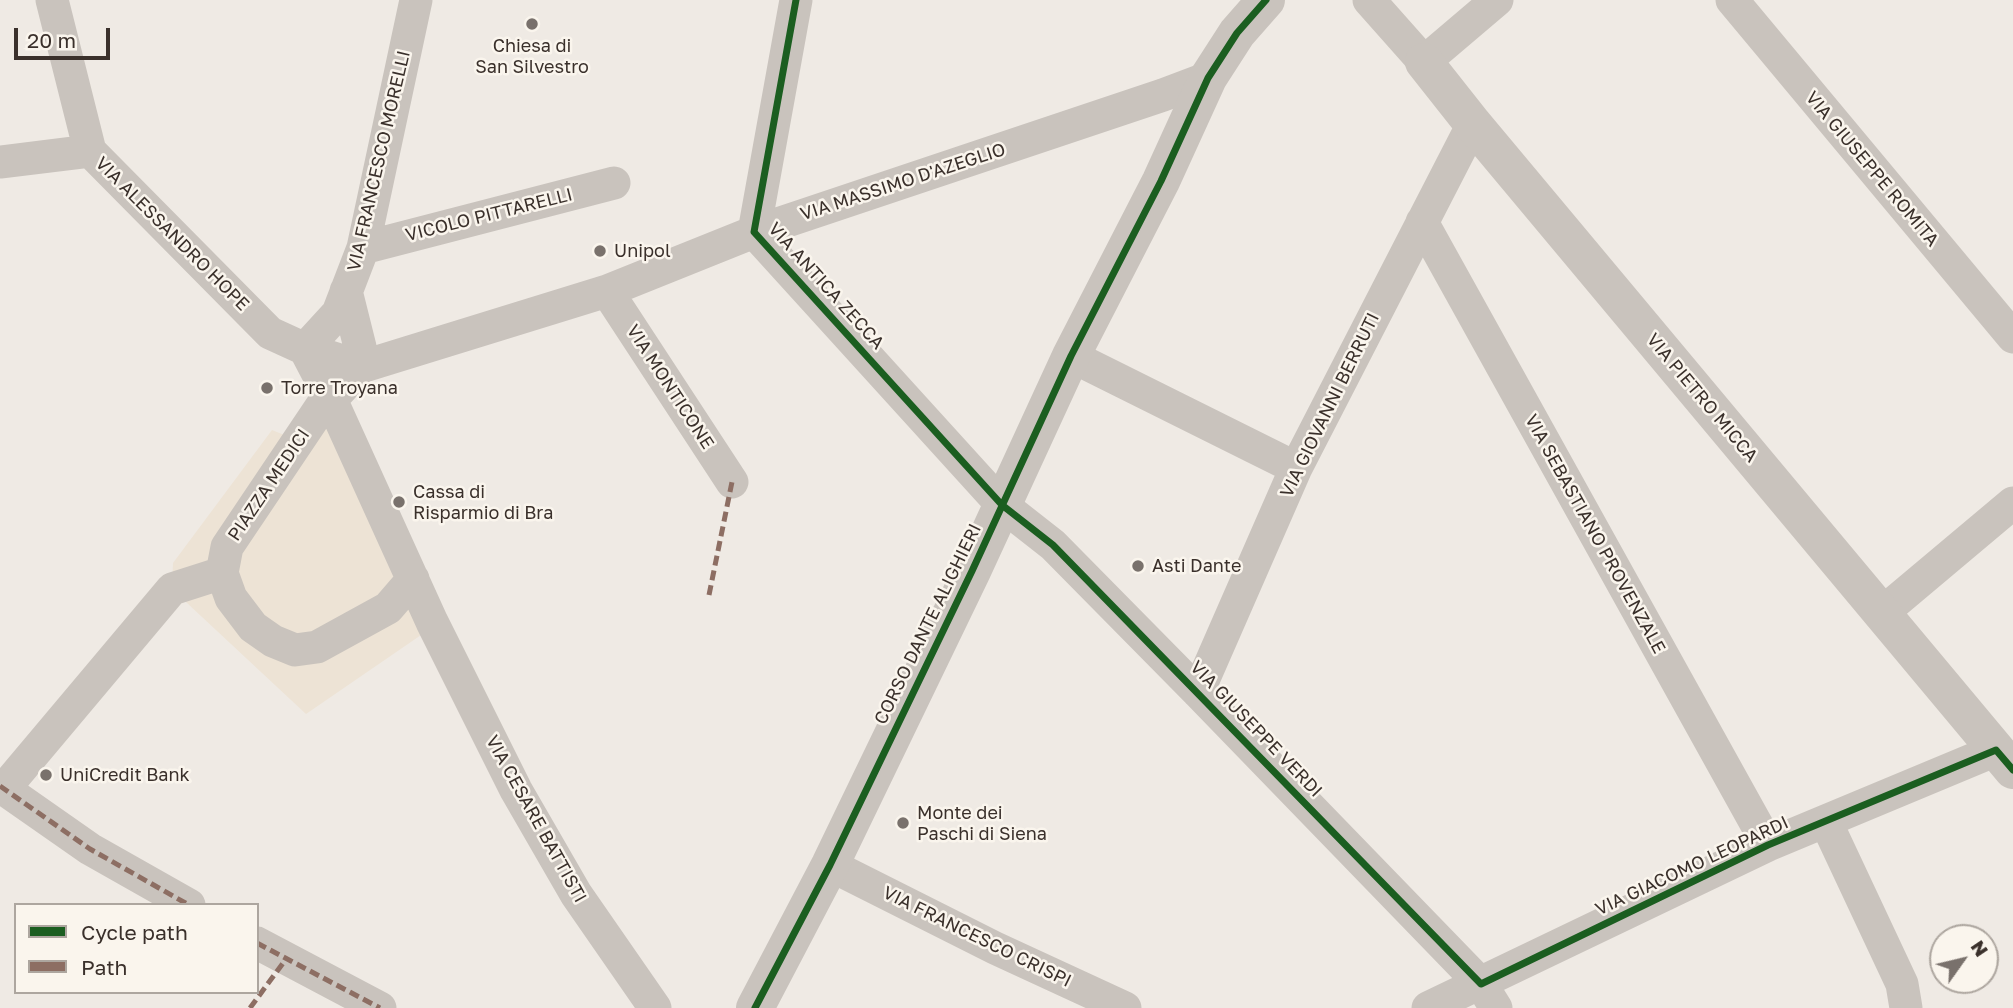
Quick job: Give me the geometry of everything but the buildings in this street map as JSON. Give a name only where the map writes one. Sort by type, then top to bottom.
[{"type":"street","name":"VIA ALESSANDRO HOPE","points":[[52,0],[90,150],[270,333],[305,349],[361,367]]},
{"type":"street","name":"VIA FRANCESCO MORELLI","points":[[305,349],[338,313],[363,248],[416,0]]},
{"type":"street","name":"VIA ANTICA ZECCA","points":[[796,0],[754,232],[1002,505]]},
{"type":"street","name":"CORSO DANTE ALIGHIERI","points":[[755,1008],[830,865],[1071,356],[1161,181],[1244,0]]},
{"type":"street","name":"CORSO DANTE ALIGHIERI","points":[[1213,70],[1246,22],[1266,0]]},
{"type":"street","name":"VIA PIETRO MICCA","points":[[1369,0],[1385,13],[1473,124],[2005,760]]},
{"type":"street","points":[[1424,62],[1497,0]]},
{"type":"street","name":"VIA GIUSEPPE ROMITA","points":[[1732,0],[2013,337]]},
{"type":"street","name":"VIA MASSIMO D'AZEGLIO","points":[[329,395],[339,391],[361,367],[607,291],[754,232],[1150,99],[1213,70]]},
{"type":"street","name":"VIA GIOVANNI BERRUTI","points":[[1198,692],[1296,468],[1473,124]]},
{"type":"street","points":[[0,162],[90,150]]},
{"type":"street","name":"VICOLO PITTARELLI","points":[[363,248],[614,183]]},
{"type":"street","name":"VIA SEBASTIANO PROVENZALE","points":[[1422,222],[1768,845]]},
{"type":"street","points":[[346,291],[360,346],[361,367]]},
{"type":"street","name":"VIA MONTICONE","points":[[607,291],[732,482]]},
{"type":"street","points":[[185,903],[90,849],[2,787],[172,589],[222,573],[231,598],[253,627],[273,641],[295,650],[317,647],[377,615],[388,608],[413,579],[329,395],[305,349]]},
{"type":"street","points":[[1071,356],[1296,468]]},
{"type":"street","name":"PIAZZA MEDICI","points":[[222,573],[227,548],[329,395]]},
{"type":"street","points":[[1882,613],[2013,503]]},
{"type":"street","name":"VIA GIUSEPPE VERDI","points":[[1002,505],[1053,545],[1198,692],[1488,996]]},
{"type":"street","name":"VIA CESARE BATTISTI","points":[[413,579],[516,790],[576,894],[655,1008]]},
{"type":"street","name":"VIA GIACOMO LEOPARDI","points":[[1488,996],[1768,845],[2005,760]]},
{"type":"street","points":[[1826,822],[1902,984],[1906,1008]]},
{"type":"street","name":"VIA FRANCESCO CRISPI","points":[[830,865],[995,948],[1125,1008]]},
{"type":"street","points":[[259,944],[380,1008]]},
{"type":"street","points":[[1428,1008],[1488,996]]},
{"type":"shaded area","points":[[350,410],[440,622],[306,714],[172,589],[173,563],[272,430],[294,439]]},
{"type":"marked path","points":[[709,595],[732,482]]},
{"type":"marked path","points":[[0,786],[90,849],[185,903]]},
{"type":"marked path","points":[[259,944],[380,1008]]},
{"type":"marked path","points":[[250,1008],[286,959]]},
{"type":"cycle path","points":[[796,0],[754,232],[1002,505],[1053,545],[1481,984],[1768,845],[1996,750],[2013,770]]},
{"type":"cycle path","points":[[755,1008],[830,865],[972,571],[1071,356],[1161,181],[1208,78],[1237,33],[1266,0]]},
{"type":"place","name":"Chiesa di San Silvestro","points":[[532,24]]},
{"type":"place","name":"Unipol","points":[[600,251]]},
{"type":"place","name":"Torre Troyana","points":[[267,388]]},
{"type":"place","name":"Cassa di Risparmio di Bra","points":[[399,502]]},
{"type":"place","name":"Asti Dante","points":[[1138,566]]},
{"type":"place","name":"UniCredit Bank","points":[[46,775]]},
{"type":"place","name":"Monte dei Paschi di Siena","points":[[903,823]]}]
